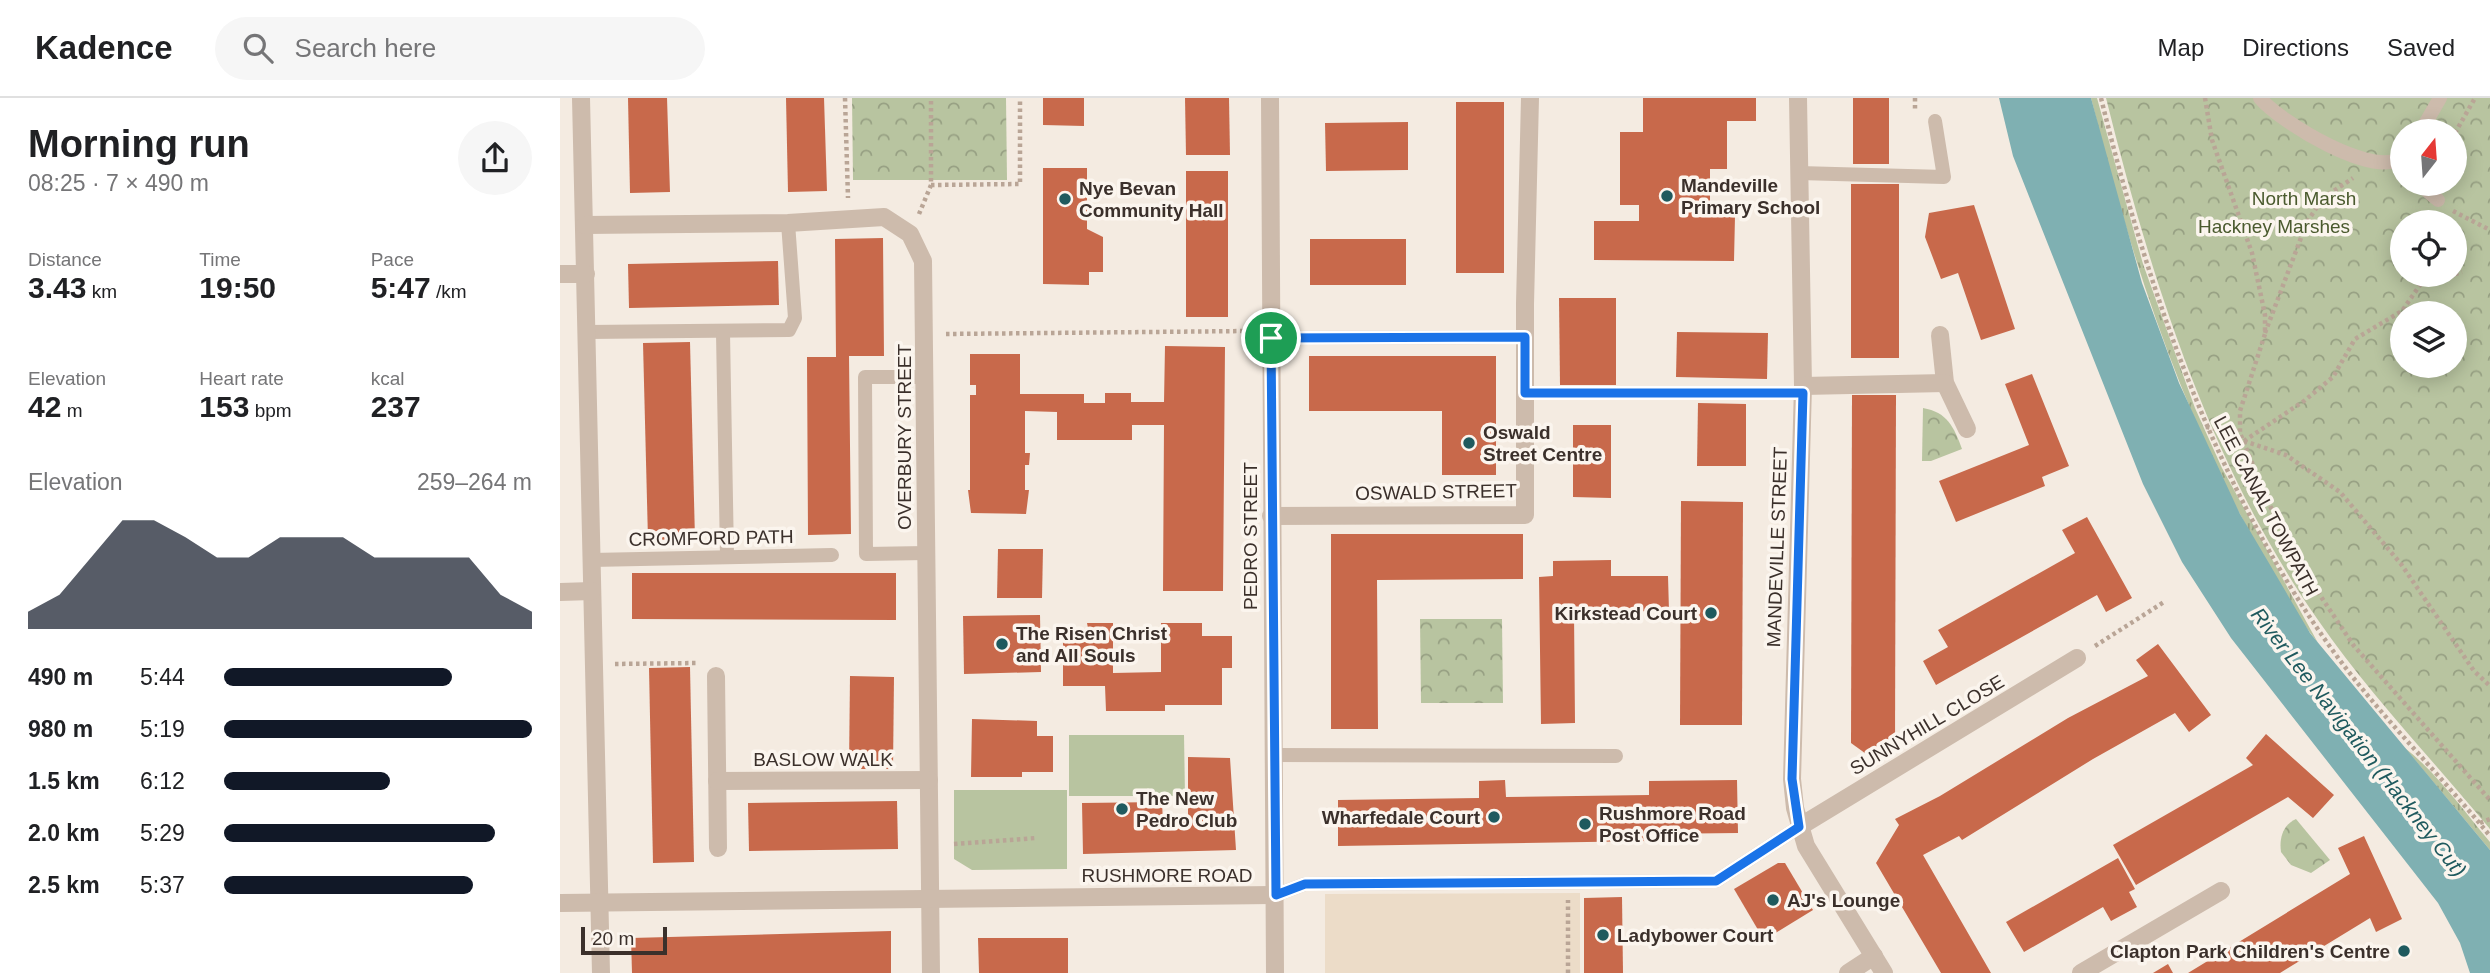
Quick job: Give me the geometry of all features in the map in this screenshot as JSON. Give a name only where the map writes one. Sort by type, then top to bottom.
[{"type":"street","points":[[581,98],[601,973]]},
{"type":"street","name":"PEDRO STREET","points":[[1270,98],[1275,973]]},
{"type":"street","name":"OSWALD STREET","points":[[1271,516],[1525,515],[1525,337],[1530,98]]},
{"type":"street","name":"MANDEVILLE STREET","points":[[1798,98],[1803,389],[1792,779],[1799,827],[1806,846],[1884,973]]},
{"type":"street","points":[[585,225],[788,223],[884,217],[910,234]]},
{"type":"street","name":"OVERBURY STREET","points":[[910,234],[923,261],[925,334],[930,973]]},
{"type":"street","points":[[560,274],[586,274]]},
{"type":"street","points":[[1940,335],[1945,383],[1967,429]]},
{"type":"street","points":[[1803,389],[1945,383]]},
{"type":"street","points":[[560,592],[592,592]]},
{"type":"street","name":"SUNNYHILL CLOSE","points":[[1799,827],[2077,658]]},
{"type":"street","points":[[716,676],[718,848]]},
{"type":"street","name":"BASLOW WALK","points":[[717,781],[929,780]]},
{"type":"street","points":[[2081,973],[2221,891]]},
{"type":"street","name":"RUSHMORE ROAD","points":[[560,903],[1276,895]]},
{"type":"street","points":[[1848,973],[1874,956]]},
{"type":"lane","points":[[2260,98],[2281,118],[2375,164],[2390,163]]},
{"type":"lane","points":[[2428,119],[2440,98]]},
{"type":"lane","points":[[1800,173],[1944,177],[1934,121]]},
{"type":"lane","points":[[2433,196],[2438,200]]},
{"type":"lane","points":[[587,332],[777,332],[793,326],[795,318],[788,223]]},
{"type":"lane","points":[[723,332],[727,556]]},
{"type":"lane","points":[[1271,335],[1525,337]]},
{"type":"lane","points":[[925,377],[865,377],[866,554],[926,553]]},
{"type":"lane","name":"CROMFORD PATH","points":[[592,560],[832,555]]},
{"type":"lane","points":[[1274,755],[1616,756]]},
{"type":"lane","name":"RUSHMORE ROAD","points":[[1276,895],[1305,884],[1716,881],[1799,827]]},
{"type":"path","points":[[845,98],[848,219]]},
{"type":"path","points":[[910,234],[931,185],[931,98]]},
{"type":"path","points":[[931,185],[1020,184],[1020,98]]},
{"type":"path","name":"LEE CANAL TOWPATH","points":[[2101,98],[2147,262],[2207,427],[2261,533],[2337,656],[2490,836]]},
{"type":"path","points":[[2205,98],[2212,140],[2261,286],[2265,334]]},
{"type":"path","points":[[2463,119],[2475,98]]},
{"type":"path","points":[[2375,164],[2323,198],[2307,222],[2265,334],[2240,411],[2240,433],[2287,546],[2354,646],[2490,800]]},
{"type":"path","points":[[2438,200],[2467,221],[2490,230]]},
{"type":"path","points":[[2243,441],[2304,401],[2333,377],[2355,338],[2402,312],[2419,287]]},
{"type":"path","points":[[925,334],[1271,335]]},
{"type":"path","points":[[1525,393],[1803,389]]},
{"type":"path","points":[[2207,427],[2240,433]]},
{"type":"path","points":[[2243,441],[2286,455],[2340,492],[2401,564],[2474,671],[2490,686]]},
{"type":"path","points":[[2077,658],[2164,602]]},
{"type":"path","points":[[594,665],[695,663]]},
{"type":"path","points":[[2480,823],[2490,819]]},
{"type":"path","points":[[954,844],[1036,838]]},
{"type":"path","points":[[1567,973],[1568,882]]},
{"type":"green space","points":[[852,98],[1006,98],[1007,180],[853,180]]},
{"type":"green space","points":[[2091,98],[2097,98],[2143,264],[2195,408],[2222,468],[2318,643],[2287,598],[2230,496],[2181,386],[2140,273]]},
{"type":"green space","name":"North Marsh","points":[[2106,98],[2490,98],[2490,829],[2358,674],[2318,620],[2280,561],[2215,435],[2164,302]]},
{"type":"green space","points":[[1923,408],[1944,417],[1956,434],[1962,449],[1931,461],[1922,461]]},
{"type":"green space","points":[[1420,619],[1502,619],[1503,703],[1421,703]]},
{"type":"green space","points":[[1069,735],[1184,735],[1185,796],[1069,796]]},
{"type":"green space","points":[[2405,748],[2450,793],[2490,842],[2490,850]]},
{"type":"green space","points":[[954,790],[1067,790],[1067,869],[972,870],[954,859]]},
{"type":"green space","points":[[2296,819],[2330,860],[2311,873],[2291,865],[2281,852],[2283,832]]},
{"type":"shaded area","points":[[1580,893],[1580,973],[1325,973],[1325,894]]},
{"type":"water","name":"River Lee Navigation (Hackney Cut)","points":[[1999,98],[2091,98],[2142,283],[2179,383],[2240,514],[2310,633],[2490,850],[2490,973],[2470,973],[2460,943],[2438,903],[2231,638],[2182,562],[2143,484],[2013,156]]},
{"type":"building","points":[[628,98],[667,98],[670,192],[630,193]]},
{"type":"building","points":[[786,98],[824,98],[827,191],[788,192]]},
{"type":"building","points":[[1043,98],[1084,98],[1084,126],[1043,125]]},
{"type":"building","points":[[1185,98],[1229,98],[1230,155],[1186,155]]},
{"type":"building","points":[[1643,98],[1756,98],[1756,121],[1727,121],[1727,169],[1710,169],[1710,215],[1735,216],[1734,261],[1594,260],[1594,221],[1639,221],[1639,205],[1620,205],[1620,132],[1643,132]]},
{"type":"building","points":[[1853,98],[1889,98],[1889,164],[1853,164]]},
{"type":"building","points":[[1456,102],[1504,102],[1504,273],[1456,273]]},
{"type":"building","points":[[1408,122],[1408,170],[1326,171],[1325,123]]},
{"type":"building","name":"Nye Bevan Community Hall","points":[[1043,168],[1087,168],[1087,229],[1103,237],[1103,272],[1089,272],[1089,285],[1043,284]]},
{"type":"building","points":[[1186,171],[1228,171],[1228,317],[1186,317]]},
{"type":"building","points":[[1851,184],[1899,184],[1899,358],[1851,358]]},
{"type":"building","points":[[1974,205],[2015,329],[1981,340],[1958,273],[1941,279],[1925,237],[1929,213]]},
{"type":"building","points":[[883,238],[884,356],[849,356],[851,534],[808,535],[807,357],[836,357],[835,239]]},
{"type":"building","points":[[1310,239],[1406,239],[1406,285],[1310,285]]},
{"type":"building","points":[[778,261],[779,305],[629,308],[628,264]]},
{"type":"building","points":[[1559,298],[1616,298],[1616,385],[1560,385]]},
{"type":"building","points":[[1677,332],[1768,333],[1767,379],[1676,377]]},
{"type":"building","points":[[690,342],[695,539],[648,540],[643,343]]},
{"type":"building","points":[[1165,346],[1225,347],[1223,591],[1163,591],[1164,425],[1132,425],[1132,440],[1057,440],[1057,412],[1025,411],[1025,453],[1030,453],[1029,465],[1025,465],[1025,490],[1029,490],[1026,514],[971,513],[968,490],[970,395],[976,395],[976,385],[970,385],[970,354],[1020,354],[1020,394],[1084,394],[1084,403],[1105,403],[1105,393],[1131,393],[1131,402],[1164,402]]},
{"type":"building","name":"Oswald Street Centre","points":[[1309,356],[1496,356],[1496,475],[1442,475],[1442,411],[1309,411]]},
{"type":"building","points":[[2032,374],[2069,466],[2042,477],[2045,486],[1956,522],[1939,481],[2029,445],[2005,384]]},
{"type":"building","points":[[1852,395],[1896,395],[1895,743],[1869,756],[1851,743]]},
{"type":"building","points":[[1698,403],[1746,404],[1746,466],[1697,466]]},
{"type":"building","points":[[1573,425],[1611,425],[1611,498],[1573,497]]},
{"type":"building","name":"Kirkstead Court","points":[[1681,501],[1743,502],[1742,725],[1680,725]]},
{"type":"building","points":[[2087,517],[2132,598],[2106,612],[2097,595],[1936,685],[1923,661],[1948,647],[1938,630],[2075,553],[2062,530]]},
{"type":"building","points":[[1331,534],[1523,534],[1523,579],[1377,580],[1378,729],[1331,729]]},
{"type":"building","points":[[998,549],[1043,549],[1042,598],[997,598]]},
{"type":"building","points":[[1611,560],[1611,576],[1668,576],[1669,611],[1574,612],[1575,723],[1541,724],[1539,577],[1553,576],[1553,561]]},
{"type":"building","points":[[632,573],[896,573],[896,620],[632,619]]},
{"type":"building","name":"The Risen Christ and All Souls","points":[[1040,615],[1041,672],[964,674],[963,616]]},
{"type":"building","points":[[1087,623],[1113,623],[1113,673],[1161,672],[1161,623],[1202,623],[1202,636],[1232,636],[1232,668],[1222,668],[1222,705],[1165,705],[1165,711],[1106,711],[1105,686],[1063,686],[1063,628],[1088,628]]},
{"type":"building","points":[[2158,644],[2211,715],[2189,732],[2175,713],[2093,759],[1962,840],[1959,836],[1923,855],[1991,973],[1941,973],[1876,863],[1899,825],[1895,819],[1940,796],[2068,718],[2148,676],[2136,660]]},
{"type":"building","points":[[690,667],[694,862],[653,863],[649,668]]},
{"type":"building","points":[[850,676],[894,677],[893,769],[849,769]]},
{"type":"building","points":[[972,719],[1037,721],[1037,736],[1053,736],[1053,772],[1022,772],[1022,777],[971,777]]},
{"type":"building","points":[[2266,734],[2334,795],[2313,818],[2288,797],[2136,885],[2113,845],[2253,765],[2246,758]]},
{"type":"building","name":"The New Pedro Club","points":[[1188,757],[1230,758],[1236,850],[1083,854],[1082,803],[1162,802],[1163,823],[1179,823],[1179,816],[1188,816]]},
{"type":"building","name":"Wharfedale Court","points":[[1505,780],[1506,797],[1649,795],[1649,781],[1737,780],[1738,833],[1650,834],[1650,841],[1338,846],[1338,800],[1479,798],[1479,781]]},
{"type":"building","points":[[897,801],[898,849],[749,851],[748,803]]},
{"type":"building","points":[[2364,836],[2402,919],[2376,932],[2370,918],[2280,973],[2188,973],[2350,874],[2338,848]]},
{"type":"building","points":[[2118,858],[2135,889],[2129,892],[2137,907],[2111,921],[2103,907],[2024,952],[2006,922]]},
{"type":"building","name":"AJ's Lounge","points":[[1778,863],[1785,863],[1813,910],[1764,940],[1734,889]]},
{"type":"building","name":"Ladybower Court","points":[[1622,897],[1623,973],[1584,973],[1584,898]]},
{"type":"building","points":[[891,931],[891,973],[632,973],[631,938]]},
{"type":"building","points":[[978,938],[1068,938],[1068,973],[979,973]]},
{"type":"building","points":[[2168,964],[2173,973],[2153,973]]},
{"type":"place","name":"Mandeville Primary School","points":[[1667,196]]},
{"type":"place","name":"Nye Bevan Community Hall","points":[[1065,199]]},
{"type":"place","name":"Oswald Street Centre","points":[[1469,443]]},
{"type":"place","name":"Kirkstead Court","points":[[1711,613]]},
{"type":"place","name":"The Risen Christ and All Souls","points":[[1002,644]]},
{"type":"place","name":"The New Pedro Club","points":[[1122,809]]},
{"type":"place","name":"Wharfedale Court","points":[[1494,817]]},
{"type":"place","name":"Rushmore Road Post Office","points":[[1585,824]]},
{"type":"place","name":"AJ's Lounge","points":[[1773,900]]},
{"type":"place","name":"Ladybower Court","points":[[1603,935]]},
{"type":"place","name":"Clapton Park Children's Centre","points":[[2404,951]]},
{"type":"route","points":[[1525,337],[1525,393],[1803,393],[1792,779],[1799,827],[1716,881],[1305,884],[1276,895],[1271,338],[1525,337]]},
{"type":"park label","name":"Hackney Marshes","points":[[2274,226]]}]
